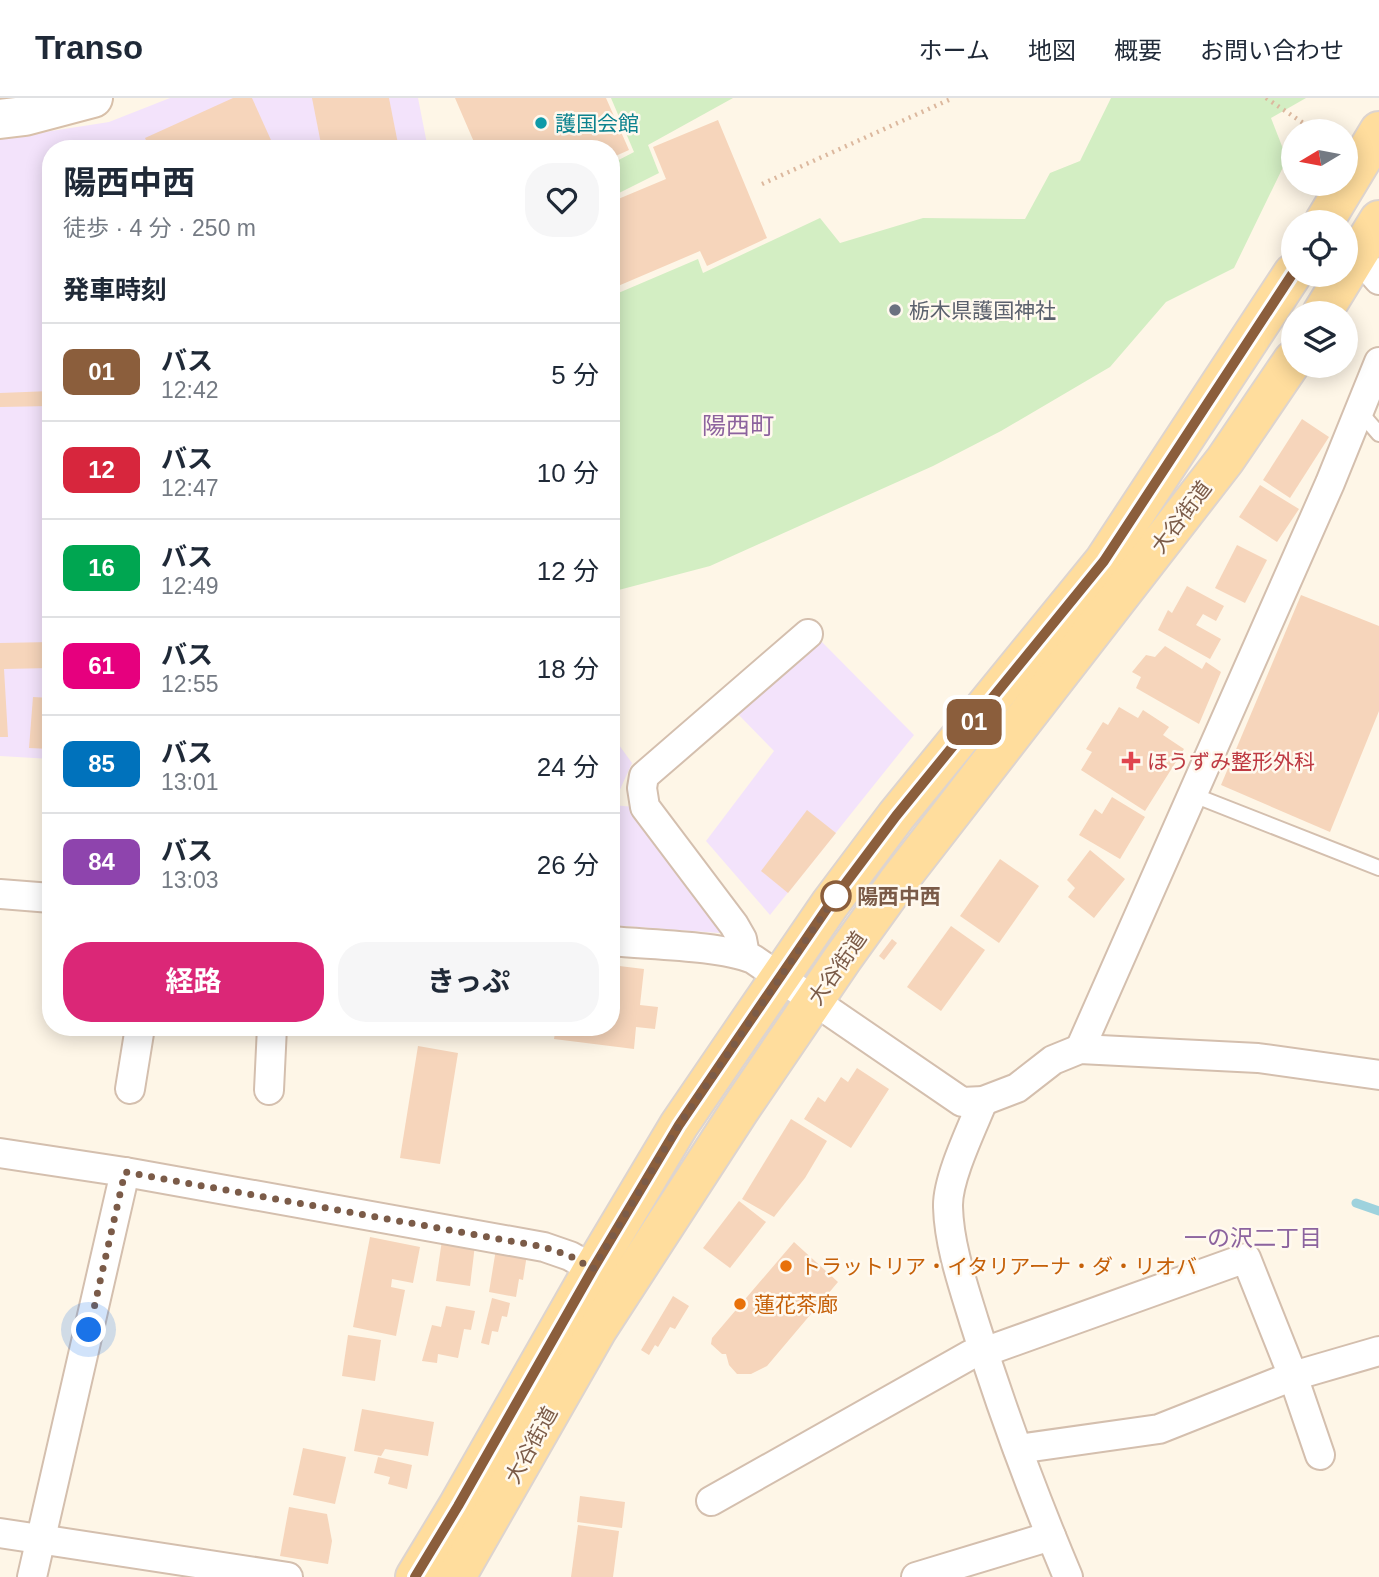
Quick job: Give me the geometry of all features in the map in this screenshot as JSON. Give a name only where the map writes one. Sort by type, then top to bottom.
[{"type":"main road","points":[[1331,210],[1379,131]]},
{"type":"main road","points":[[1331,301],[1360,263],[1379,220]]},
{"type":"main road","name":"大谷街道","points":[[415,1577],[679,1125],[830,904],[896,816],[1104,561],[1284,287]]},
{"type":"main road","name":"大谷街道","points":[[456,1577],[597,1330],[738,1111],[897,883],[1225,460],[1281,377]]},
{"type":"street","points":[[0,119],[25,116],[88,99]]},
{"type":"street","points":[[1080,1049],[1360,412],[1379,362]]},
{"type":"street","points":[[745,956],[742,939],[734,925],[645,807],[642,788],[644,776],[808,634]]},
{"type":"street","points":[[0,894],[42,897]]},
{"type":"street","points":[[620,943],[697,949],[745,956],[761,962],[962,1102],[983,1101],[1017,1088],[1053,1060],[1080,1049],[1258,1058],[1379,1075]]},
{"type":"street","points":[[130,1089],[139,1036]]},
{"type":"street","points":[[269,1090],[272,1036]]},
{"type":"street","points":[[983,1101],[956,1171],[947,1205],[953,1242],[984,1352],[1068,1577]]},
{"type":"street","points":[[0,1153],[125,1172],[544,1247],[570,1256],[593,1269]]},
{"type":"street","points":[[32,1577],[125,1172]]},
{"type":"street","points":[[710,1501],[970,1355],[1246,1258],[1293,1376],[1320,1455]]},
{"type":"street","points":[[1018,1449],[1159,1429],[1293,1376],[1379,1351]]},
{"type":"street","points":[[0,1533],[288,1577]]},
{"type":"street","points":[[916,1577],[1051,1536]]},
{"type":"lane","points":[[1360,412],[1379,434]]},
{"type":"lane","points":[[1191,794],[1379,868]]},
{"type":"path","points":[[762,184],[953,98]]},
{"type":"path","points":[[1266,98],[1297,119]]},
{"type":"shaded area","points":[[170,98],[418,98],[426,140],[42,140],[42,758],[0,756],[0,139],[109,122]]},
{"type":"shaded area","points":[[818,638],[914,735],[770,915],[706,841],[774,751],[731,707]]},
{"type":"shaded area","points":[[620,746],[632,763],[620,790]]},
{"type":"shaded area","points":[[620,806],[634,807],[733,934],[620,926]]},
{"type":"green space","points":[[611,98],[733,98],[648,145],[659,173],[620,192],[620,159],[634,152]]},
{"type":"green space","name":"栃木県護国神社","points":[[1111,98],[1306,98],[1271,118],[1281,144],[1281,171],[1234,268],[1166,302],[1110,367],[1001,431],[933,466],[710,566],[620,590],[620,292],[698,259],[703,273],[820,218],[840,243],[923,218],[1025,219],[1050,173],[1080,161]]},
{"type":"building","points":[[233,98],[252,98],[271,140],[146,140],[145,138]]},
{"type":"building","points":[[312,98],[389,98],[397,140],[320,140]]},
{"type":"building","name":"護国会館","points":[[455,98],[606,98],[629,150],[620,154],[620,140],[473,140]]},
{"type":"building","points":[[718,120],[767,238],[707,266],[700,251],[620,285],[620,198],[666,179],[653,147]]},
{"type":"building","points":[[42,391],[42,406],[0,407],[0,393]]},
{"type":"building","points":[[1302,419],[1329,437],[1290,498],[1263,480]]},
{"type":"building","points":[[1260,485],[1299,509],[1277,542],[1239,517]]},
{"type":"building","points":[[1237,545],[1267,560],[1245,603],[1215,588]]},
{"type":"building","points":[[1187,586],[1224,606],[1216,621],[1203,614],[1196,625],[1221,639],[1210,659],[1158,630],[1168,610],[1172,613]]},
{"type":"building","points":[[1301,595],[1379,626],[1379,711],[1330,832],[1221,785]]},
{"type":"building","points":[[42,642],[42,668],[4,669],[8,737],[0,737],[0,643]]},
{"type":"building","points":[[1165,646],[1202,669],[1206,662],[1221,672],[1199,724],[1136,688],[1141,677],[1132,672],[1146,655],[1155,657]]},
{"type":"building","points":[[33,697],[42,698],[42,749],[29,748]]},
{"type":"building","name":"ほうずみ整形外科","points":[[1119,707],[1138,718],[1143,710],[1169,727],[1163,735],[1184,749],[1145,811],[1081,770],[1092,752],[1086,749],[1103,722],[1108,725]]},
{"type":"building","points":[[1112,797],[1145,817],[1120,859],[1079,835],[1095,809],[1102,814]]},
{"type":"building","points":[[807,810],[836,833],[788,893],[761,871]]},
{"type":"building","points":[[1090,850],[1125,879],[1094,918],[1068,897],[1075,888],[1067,880]]},
{"type":"building","points":[[1000,859],[1039,886],[999,943],[960,916]]},
{"type":"building","points":[[951,926],[985,950],[941,1011],[907,987]]},
{"type":"building","points":[[892,939],[897,943],[884,960],[879,956]]},
{"type":"building","points":[[620,966],[644,969],[640,1005],[658,1007],[655,1029],[636,1027],[634,1049],[554,1039],[554,1036],[620,1036]]},
{"type":"building","points":[[418,1046],[458,1053],[440,1164],[400,1158]]},
{"type":"building","points":[[857,1068],[889,1089],[851,1148],[804,1119],[818,1097],[825,1102],[841,1077],[848,1082]]},
{"type":"building","points":[[791,1119],[827,1141],[805,1178],[774,1217],[742,1199]]},
{"type":"building","points":[[739,1201],[766,1222],[730,1268],[703,1248]]},
{"type":"building","points":[[370,1237],[420,1247],[413,1283],[392,1279],[391,1287],[405,1290],[396,1336],[353,1327]]},
{"type":"building","points":[[442,1240],[475,1245],[470,1286],[436,1281]]},
{"type":"building","points":[[794,1242],[838,1282],[767,1366],[751,1374],[737,1374],[729,1365],[726,1354],[722,1354],[711,1344],[712,1338]]},
{"type":"building","points":[[497,1243],[528,1248],[523,1280],[519,1279],[516,1297],[489,1292]]},
{"type":"building","points":[[673,1296],[689,1306],[675,1329],[670,1327],[658,1347],[655,1345],[649,1355],[641,1350]]},
{"type":"building","points":[[492,1298],[510,1303],[507,1317],[502,1316],[498,1332],[492,1331],[489,1345],[481,1343]]},
{"type":"building","points":[[446,1306],[475,1311],[471,1330],[464,1329],[458,1358],[438,1354],[437,1363],[422,1361],[432,1325],[441,1327]]},
{"type":"building","points":[[348,1335],[381,1340],[375,1381],[342,1376]]},
{"type":"building","points":[[362,1409],[434,1422],[428,1456],[385,1449],[381,1456],[354,1451]]},
{"type":"building","points":[[303,1448],[346,1457],[335,1504],[293,1495]]},
{"type":"building","points":[[378,1457],[412,1465],[407,1489],[388,1484],[390,1477],[374,1473]]},
{"type":"building","points":[[580,1496],[625,1502],[622,1528],[577,1522]]},
{"type":"building","points":[[289,1507],[327,1514],[332,1541],[328,1564],[280,1556]]},
{"type":"building","points":[[578,1525],[619,1531],[613,1577],[571,1577]]},
{"type":"waterway","points":[[1356,1203],[1379,1211]]},
{"type":"bus line","name":"01","points":[[415,1577],[679,1125],[830,904],[896,816],[1104,561],[1284,287]]},
{"type":"place","name":"護国会館","points":[[541,123]]},
{"type":"place","name":"栃木県護国神社","points":[[895,310]]},
{"type":"place","name":"ほうずみ整形外科","points":[[1131,761]]},
{"type":"place","name":"陽西中西","points":[[836,896]]},
{"type":"place","name":"トラットリア・イタリアーナ・ダ・リオバ","points":[[786,1266]]},
{"type":"place","name":"蓮花茶廊","points":[[740,1304]]},
{"type":"district","name":"陽西町","points":[[738,425]]},
{"type":"district","name":"一の沢二丁目","points":[[1253,1238]]},
{"type":"route","points":[[89,1330],[125,1172],[544,1247],[557,1250],[593,1269],[679,1125],[836,896]]}]
